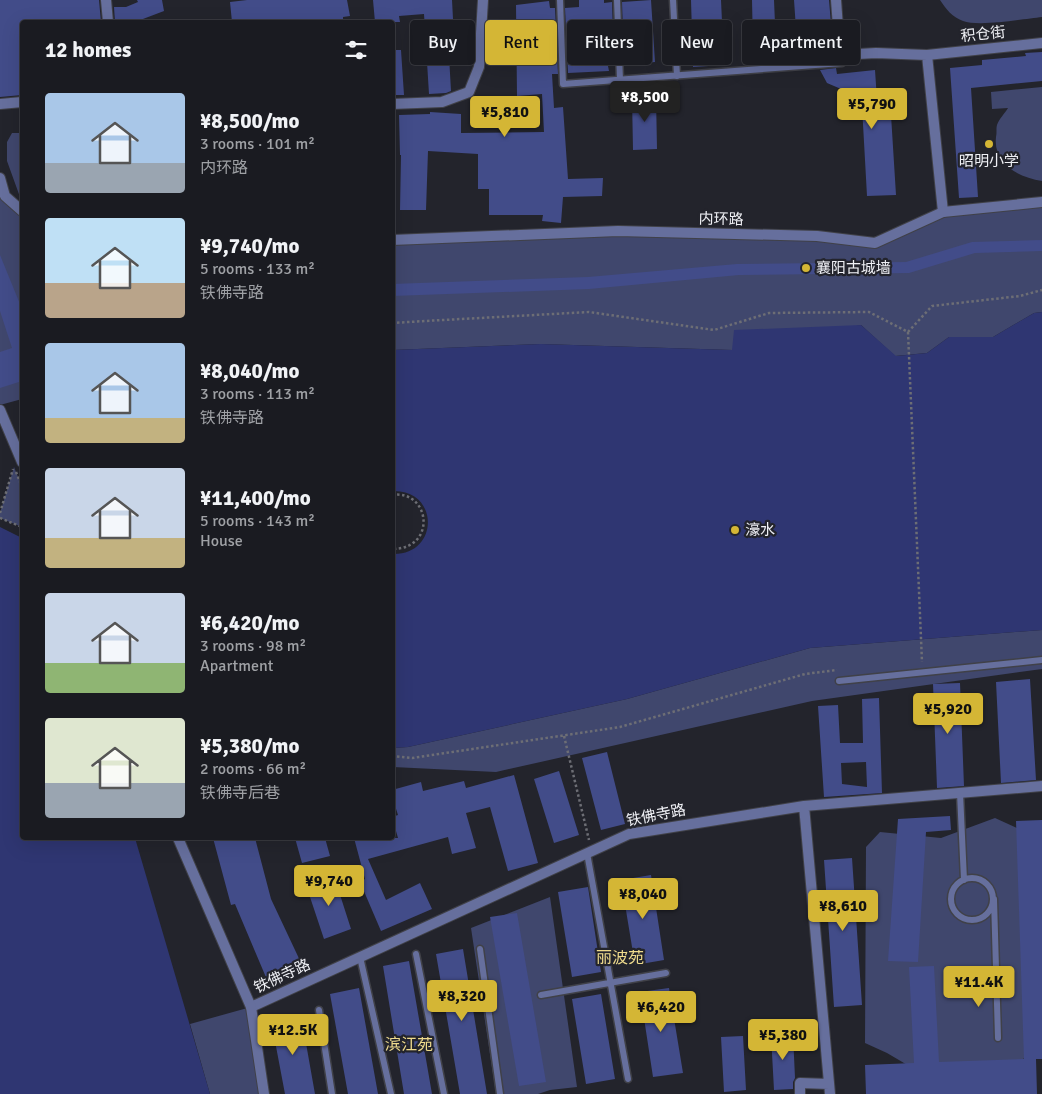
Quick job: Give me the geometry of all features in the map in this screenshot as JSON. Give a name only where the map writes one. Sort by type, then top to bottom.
[{"type":"street","points":[[106,0],[108,20]]},
{"type":"street","points":[[395,104],[442,102],[469,92],[479,66],[483,0]]},
{"type":"street","points":[[836,0],[837,20]]},
{"type":"street","name":"积仓街","points":[[860,54],[926,55],[1042,43]]},
{"type":"street","points":[[926,55],[943,212]]},
{"type":"street","points":[[0,104],[20,102]]},
{"type":"street","points":[[0,178],[5,196],[20,209]]},
{"type":"street","name":"内环路","points":[[395,240],[618,231],[817,236],[875,243],[943,212],[1042,202]]},
{"type":"street","points":[[0,410],[18,464]]},
{"type":"street","name":"铁佛寺路","points":[[251,1007],[629,834],[804,806],[1042,786]]},
{"type":"street","points":[[800,1094],[800,1083],[830,1089],[804,806]]},
{"type":"street","points":[[179,840],[251,1007],[264,1094]]},
{"type":"lane","points":[[560,0],[563,84],[817,65]]},
{"type":"lane","points":[[617,0],[620,80]]},
{"type":"lane","points":[[673,0],[677,76]]},
{"type":"lane","points":[[839,681],[1042,660]]},
{"type":"lane","points":[[960,793],[964,880]]},
{"type":"lane","points":[[589,852],[628,1078]]},
{"type":"lane","points":[[994,899],[989,912],[984,917],[978,920],[971,920],[964,919],[958,915],[951,903],[951,896],[953,889],[958,884],[970,878],[984,881],[992,892],[994,899],[998,1038]]},
{"type":"lane","points":[[480,950],[500,1094]]},
{"type":"lane","points":[[416,954],[444,1094]]},
{"type":"lane","points":[[360,957],[390,1094]]},
{"type":"lane","points":[[541,995],[666,973]]},
{"type":"lane","points":[[319,1010],[332,1094]]},
{"type":"path","points":[[922,662],[908,332],[932,306],[1020,296],[1042,290]]},
{"type":"path","points":[[395,324],[588,312],[714,330],[769,313],[869,312],[908,332]]},
{"type":"path","points":[[0,513],[18,464]]},
{"type":"path","points":[[395,495],[406,495],[414,500],[420,507],[424,524],[422,533],[417,541],[401,549],[395,549]]},
{"type":"path","points":[[0,518],[20,526]]},
{"type":"path","points":[[395,756],[412,758],[620,727],[805,674],[844,670]]},
{"type":"path","points":[[564,735],[589,852]]},
{"type":"shaded area","points":[[940,0],[1042,0],[1042,17],[990,23],[970,23],[952,15]]},
{"type":"shaded area","points":[[1042,87],[1042,181],[1024,176],[1009,168],[1003,162],[996,146],[997,126],[1008,108],[992,109],[991,92]]},
{"type":"shaded area","points":[[12,133],[20,133],[20,197],[7,161],[7,142]]},
{"type":"shaded area","points":[[0,178],[5,196],[20,209],[20,400],[0,405]]},
{"type":"shaded area","points":[[1042,202],[1042,312],[1034,313],[993,337],[949,337],[927,353],[895,356],[861,325],[732,350],[541,344],[395,350],[395,240],[618,231],[875,243],[943,212]]},
{"type":"shaded area","name":"濠水","points":[[1042,312],[1042,630],[810,648],[627,699],[408,747],[395,748],[395,554],[408,552],[419,544],[426,534],[428,522],[426,511],[419,501],[408,493],[395,491],[395,350],[541,344],[732,350],[734,330],[861,325],[896,356],[927,353],[949,337],[993,337],[1034,313]]},
{"type":"shaded area","points":[[14,467],[20,482],[20,526],[0,518]]},
{"type":"shaded area","points":[[0,527],[20,537],[20,840],[136,840],[210,1094],[0,1094]]},
{"type":"shaded area","points":[[1042,630],[1042,669],[812,701],[496,772],[395,767],[395,748],[408,747],[627,699],[810,648]]},
{"type":"shaded area","points":[[995,818],[1028,833],[1034,1036],[1018,1071],[921,1073],[887,1053],[865,1043],[866,847],[880,832],[941,838]]},
{"type":"shaded area","points":[[550,897],[577,1087],[550,1090],[538,1094],[496,1094],[471,928]]},
{"type":"shaded area","points":[[251,1007],[264,1094],[210,1094],[190,1024]]},
{"type":"building","points":[[0,0],[99,0],[101,20],[20,20],[20,95],[0,97]]},
{"type":"building","points":[[137,0],[162,0],[164,11],[140,20],[115,20],[114,7],[126,7],[138,2]]},
{"type":"building","points":[[247,0],[347,0],[350,16],[343,17],[343,20],[232,20],[230,2]]},
{"type":"building","points":[[373,0],[452,0],[453,19],[424,20],[424,14],[399,16],[400,22],[395,22],[395,20],[375,20]]},
{"type":"building","points":[[579,0],[604,0],[604,3],[612,2],[613,20],[567,20],[567,51],[565,8],[579,7]]},
{"type":"building","points":[[651,0],[655,62],[652,62],[652,20],[623,20],[622,2]]},
{"type":"building","points":[[691,0],[721,0],[722,20],[692,20]]},
{"type":"building","points":[[752,0],[774,0],[775,20],[752,20]]},
{"type":"building","points":[[794,0],[829,0],[831,20],[795,20]]},
{"type":"building","points":[[549,1],[550,8],[555,8],[556,20],[516,20],[516,5]]},
{"type":"building","points":[[395,50],[401,50],[404,95],[395,95]]},
{"type":"building","points":[[557,52],[558,74],[552,74],[554,108],[563,107],[568,179],[603,178],[602,196],[563,197],[561,223],[542,221],[543,215],[489,215],[489,189],[478,189],[478,154],[428,151],[426,210],[400,210],[401,155],[399,115],[430,114],[430,112],[461,114],[461,133],[544,132],[542,94],[517,96],[517,65],[557,65]]},
{"type":"building","points":[[1042,52],[1042,81],[971,88],[978,197],[959,198],[950,68],[982,65],[982,60],[1026,56],[1025,53]]},
{"type":"building","points":[[427,65],[450,65],[451,91],[429,94]]},
{"type":"building","points":[[568,65],[614,65],[608,66],[609,71],[568,73]]},
{"type":"building","points":[[693,65],[724,65],[693,67]]},
{"type":"building","points":[[836,68],[837,74],[875,70],[877,100],[890,99],[896,195],[867,196],[861,88],[841,89],[827,83],[820,70]]},
{"type":"building","points":[[656,96],[657,149],[633,150],[632,98]]},
{"type":"building","name":"襄阳古城墙","points":[[1042,240],[1042,251],[975,253],[909,273],[739,275],[589,289],[395,296],[395,284],[588,277],[737,264],[906,262],[972,242]]},
{"type":"building","points":[[0,255],[20,304],[20,382],[0,388],[0,352],[12,348],[0,311]]},
{"type":"building","points":[[1030,679],[1036,780],[1001,783],[996,682]]},
{"type":"building","points":[[960,683],[964,786],[937,788],[933,684]]},
{"type":"building","points":[[879,698],[882,793],[824,797],[818,706],[838,705],[840,743],[863,743],[862,699]],"holes":[[[866,762],[867,787],[842,784],[841,763]]]},
{"type":"building","points":[[607,752],[625,824],[601,830],[582,758]]},
{"type":"building","points":[[559,771],[579,835],[554,843],[534,779]]},
{"type":"building","points":[[514,775],[538,863],[508,871],[490,807],[466,813],[476,848],[452,854],[448,837],[368,859],[386,900],[420,883],[432,909],[381,931],[360,882],[365,879],[355,840],[395,840],[395,838],[398,838],[395,828],[395,816],[398,815],[395,806],[395,789],[421,782],[423,791],[464,781],[466,788]]},
{"type":"building","points":[[950,816],[951,830],[926,832],[918,962],[888,961],[898,819]]},
{"type":"building","points":[[1042,820],[1042,1059],[1036,1059],[1037,1094],[866,1094],[865,1065],[914,1063],[909,967],[934,966],[939,1062],[1024,1059],[1016,821]]},
{"type":"building","points":[[214,840],[256,840],[271,899],[303,967],[268,982],[235,904],[231,905]]},
{"type":"building","points":[[296,840],[326,840],[330,856],[302,863]]},
{"type":"building","points":[[852,858],[862,1005],[834,1007],[824,860]]},
{"type":"building","points":[[651,875],[664,960],[635,965],[621,880]]},
{"type":"building","points":[[334,876],[351,929],[324,939],[306,885]]},
{"type":"building","points":[[588,887],[601,972],[572,977],[558,892]]},
{"type":"building","points":[[517,913],[546,1082],[519,1086],[490,917]]},
{"type":"building","points":[[463,949],[487,1094],[460,1094],[436,954]]},
{"type":"building","points":[[409,961],[432,1094],[404,1094],[383,966]]},
{"type":"building","points":[[359,988],[378,1094],[348,1094],[330,994]]},
{"type":"building","points":[[669,988],[683,1073],[653,1077],[640,992]]},
{"type":"building","points":[[601,994],[615,1079],[586,1084],[572,999]]},
{"type":"building","points":[[301,1015],[315,1094],[285,1094],[271,1020]]},
{"type":"building","points":[[793,1034],[795,1078],[793,1089],[774,1090],[771,1035]]},
{"type":"building","points":[[743,1036],[746,1090],[724,1092],[721,1037]]},
{"type":"place","name":"昭明小学","points":[[989,144]]},
{"type":"place","name":"襄阳古城墙","points":[[806,268]]},
{"type":"place","name":"濠水","points":[[735,530]]},
{"type":"district","name":"丽波苑","points":[[620,957]]},
{"type":"district","name":"滨江苑","points":[[409,1044]]}]
